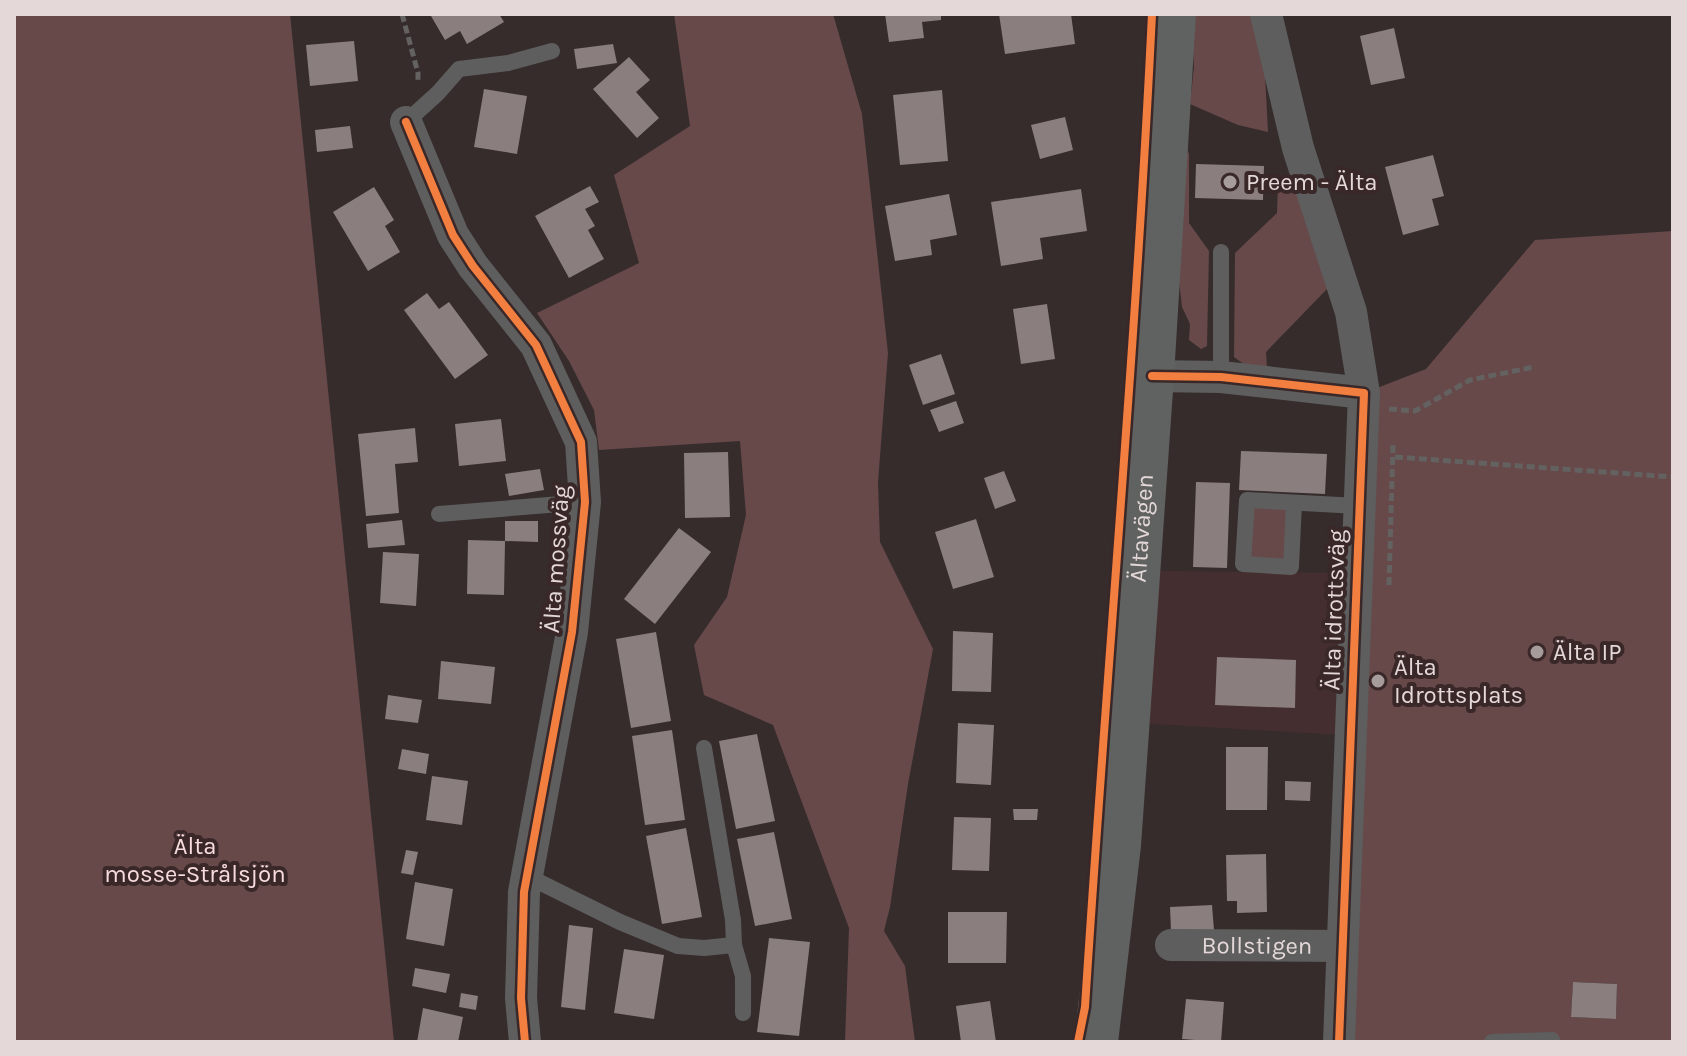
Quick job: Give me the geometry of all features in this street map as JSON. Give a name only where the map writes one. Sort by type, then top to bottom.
[{"type":"main road","name":"Ältavägen","points":[[1096,1042],[1119,845],[1152,376],[1174,126],[1174,14]]},
{"type":"street","name":"Älta idrottsväg","points":[[1266,14],[1298,148],[1351,312],[1370,400],[1358,506],[1339,1042]]},
{"type":"street","name":"Älta mossväg","points":[[406,122],[453,235],[473,266],[536,345],[581,442],[585,502],[572,632],[524,892],[521,998],[525,1042]]},
{"type":"street","points":[[1152,376],[1221,377],[1370,400]]},
{"type":"street","name":"Bollstigen","points":[[1171,945],[1342,946]]},
{"type":"lane","points":[[406,122],[459,69],[508,63],[552,51]]},
{"type":"lane","points":[[1221,252],[1221,377]]},
{"type":"lane","points":[[1294,503],[1291,567],[1243,564],[1247,500],[1358,506]]},
{"type":"lane","name":"Älta mossväg","points":[[439,514],[585,502]]},
{"type":"lane","points":[[704,748],[733,920],[734,945],[743,976],[743,1013]]},
{"type":"lane","points":[[527,876],[620,922],[678,946],[704,948],[734,945]]},
{"type":"lane","points":[[1492,1042],[1552,1040]]},
{"type":"path","points":[[402,14],[418,73],[417,93],[406,122]]},
{"type":"path","points":[[1370,400],[1415,411],[1470,380],[1534,367]]},
{"type":"path","points":[[1395,457],[1673,477]]},
{"type":"shaded area","points":[[1152,571],[1348,573],[1340,735],[1138,723]]},
{"type":"green space","name":"Älta mosse-Strålsjön","points":[[14,14],[290,14],[394,1042],[14,1042]]},
{"type":"green space","points":[[674,14],[833,14],[862,114],[888,353],[878,482],[880,542],[933,649],[884,931],[905,966],[915,1042],[845,1042],[849,928],[773,725],[704,695],[694,645],[727,597],[746,515],[740,441],[599,450],[594,410],[569,361],[537,313],[639,263],[614,175],[690,126]]},
{"type":"green space","points":[[1191,14],[1249,14],[1258,22],[1263,37],[1268,132],[1238,125],[1190,104],[1194,67]]},
{"type":"green space","points":[[1186,147],[1189,154],[1189,223],[1209,251],[1207,346],[1201,349],[1189,340],[1190,324],[1182,307],[1177,264]]},
{"type":"green space","points":[[1293,180],[1328,288],[1266,352],[1267,368],[1249,368],[1234,357],[1235,253],[1277,213],[1278,184]]},
{"type":"green space","points":[[1673,231],[1673,1042],[1346,1042],[1364,393],[1426,369],[1535,240]],"holes":[[[1573,982],[1617,984],[1616,1019],[1571,1017]]]},
{"type":"green space","points":[[1251,504],[1291,507],[1288,563],[1247,561]]},
{"type":"building","points":[[499,14],[504,22],[467,44],[460,31],[445,40],[431,16]]},
{"type":"building","points":[[885,14],[941,14],[941,20],[922,22],[924,38],[889,42]]},
{"type":"building","points":[[999,14],[1071,14],[1075,44],[1005,54]]},
{"type":"building","points":[[1394,28],[1405,78],[1371,85],[1360,36]]},
{"type":"building","points":[[354,41],[358,81],[310,86],[306,45]]},
{"type":"building","points":[[613,44],[617,63],[577,69],[574,49]]},
{"type":"building","points":[[629,57],[650,80],[636,92],[659,118],[637,138],[593,89]]},
{"type":"building","points":[[484,89],[527,96],[517,154],[474,147]]},
{"type":"building","points":[[942,90],[948,161],[900,165],[893,95]]},
{"type":"building","points":[[1065,117],[1073,150],[1040,159],[1031,125]]},
{"type":"building","points":[[350,126],[353,148],[317,152],[315,130]]},
{"type":"building","points":[[1433,155],[1444,196],[1432,199],[1439,225],[1403,235],[1385,167]]},
{"type":"building","name":"Preem - Älta","points":[[1196,164],[1264,166],[1263,200],[1195,198]]},
{"type":"building","points":[[590,186],[599,202],[585,209],[595,226],[588,230],[604,259],[569,278],[535,216]]},
{"type":"building","points":[[374,187],[394,220],[385,226],[400,252],[368,271],[333,212]]},
{"type":"building","points":[[1081,189],[1087,231],[1040,238],[1043,259],[1001,266],[991,202]]},
{"type":"building","points":[[949,194],[957,235],[930,240],[932,255],[895,261],[885,206]]},
{"type":"building","points":[[427,293],[439,309],[449,302],[488,355],[455,379],[404,310]]},
{"type":"building","points":[[1047,304],[1055,359],[1021,364],[1013,309]]},
{"type":"building","points":[[941,354],[955,394],[923,405],[909,365]]},
{"type":"building","points":[[956,401],[964,423],[939,432],[930,410]]},
{"type":"building","points":[[501,419],[506,461],[459,466],[455,424]]},
{"type":"building","points":[[415,428],[418,462],[395,464],[399,513],[366,516],[358,434]]},
{"type":"building","points":[[1241,451],[1327,454],[1325,494],[1239,490]]},
{"type":"building","points":[[728,452],[730,517],[685,518],[684,453]]},
{"type":"building","points":[[540,469],[544,490],[509,496],[505,474]]},
{"type":"building","points":[[1004,471],[1016,501],[995,509],[984,478]]},
{"type":"building","points":[[1196,482],[1230,483],[1227,568],[1193,567]]},
{"type":"building","points":[[976,519],[994,577],[953,589],[935,532]]},
{"type":"building","points":[[402,520],[405,545],[368,548],[366,524]]},
{"type":"building","points":[[505,521],[538,521],[538,542],[505,541]]},
{"type":"building","points":[[679,528],[711,552],[655,624],[624,599]]},
{"type":"building","points":[[468,540],[505,541],[504,595],[467,594]]},
{"type":"building","points":[[383,552],[419,554],[416,606],[380,603]]},
{"type":"building","points":[[953,631],[993,633],[991,692],[952,691]]},
{"type":"building","points":[[656,632],[671,721],[631,728],[616,639]]},
{"type":"building","points":[[1217,657],[1296,660],[1295,708],[1215,705]]},
{"type":"building","points":[[441,661],[495,667],[491,704],[438,699]]},
{"type":"building","points":[[388,695],[422,700],[418,723],[385,719]]},
{"type":"building","points":[[958,723],[994,725],[991,785],[956,783]]},
{"type":"building","points":[[672,730],[685,820],[645,825],[632,736]]},
{"type":"building","points":[[757,734],[775,821],[736,829],[719,741]]},
{"type":"building","points":[[1226,747],[1268,747],[1267,810],[1226,810]]},
{"type":"building","points":[[402,749],[429,754],[426,774],[398,769]]},
{"type":"building","points":[[432,776],[468,781],[462,825],[426,820]]},
{"type":"building","points":[[1285,781],[1311,782],[1310,801],[1285,800]]},
{"type":"building","points":[[1013,809],[1038,809],[1037,820],[1014,820]]},
{"type":"building","points":[[954,817],[991,818],[989,871],[952,870]]},
{"type":"building","points":[[686,828],[702,917],[662,924],[646,836]]},
{"type":"building","points":[[774,832],[792,919],[755,926],[737,839]]},
{"type":"building","points":[[406,850],[418,852],[413,875],[401,873]]},
{"type":"building","points":[[1266,854],[1267,912],[1237,913],[1237,901],[1227,901],[1226,855]]},
{"type":"building","points":[[415,882],[453,889],[444,946],[406,939]]},
{"type":"building","points":[[1212,905],[1214,930],[1171,932],[1170,907]]},
{"type":"building","points":[[948,912],[1007,912],[1006,963],[948,963]]},
{"type":"building","points":[[569,925],[593,928],[585,1010],[561,1007]]},
{"type":"building","points":[[769,938],[810,942],[799,1036],[757,1032]]},
{"type":"building","points":[[624,949],[664,955],[654,1019],[614,1013]]},
{"type":"building","points":[[415,968],[450,974],[446,993],[412,986]]},
{"type":"building","points":[[1573,982],[1617,984],[1616,1019],[1571,1017]]},
{"type":"building","points":[[461,993],[478,996],[476,1010],[459,1007]]},
{"type":"building","points":[[1186,999],[1224,1002],[1221,1042],[1182,1039]]},
{"type":"building","points":[[990,1001],[996,1042],[961,1042],[956,1006]]},
{"type":"building","points":[[423,1008],[463,1017],[458,1042],[417,1042]]},
{"type":"cycle path","points":[[1078,1042],[1085,1007],[1138,262],[1152,14]]},
{"type":"cycle path","points":[[406,122],[453,235],[473,266],[536,345],[581,442],[585,502],[572,632],[524,892],[521,998],[525,1042]]},
{"type":"cycle path","points":[[1152,376],[1221,377],[1364,393],[1339,1042]]},
{"type":"place","name":"Preem - Älta","points":[[1230,182]]},
{"type":"place","name":"Älta IP","points":[[1537,652]]},
{"type":"place","name":"Älta Idrottsplats","points":[[1378,681]]}]
